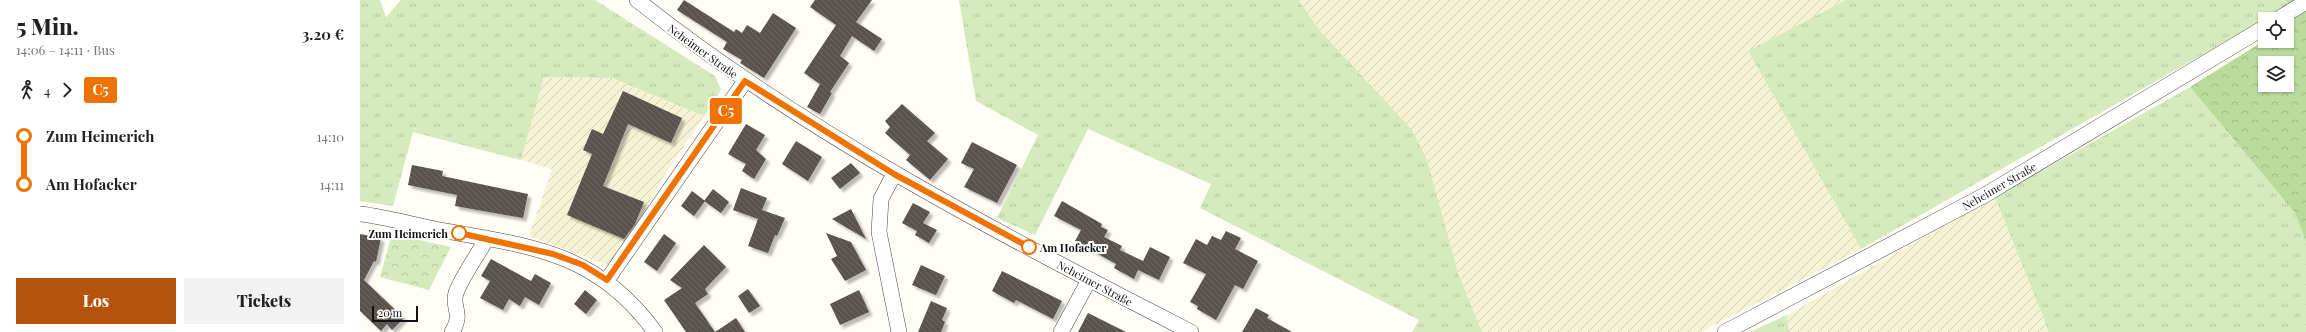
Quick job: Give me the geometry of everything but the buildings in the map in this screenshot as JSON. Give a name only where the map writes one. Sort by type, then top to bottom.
[{"type":"street","name":"Neheimer Straße","points":[[637,0],[691,43],[745,81],[894,174],[1089,280],[1191,332]]},
{"type":"street","points":[[2290,12],[2306,2]]},
{"type":"street","name":"Neheimer Straße","points":[[1725,332],[1985,195],[2258,31]]},
{"type":"street","points":[[607,280],[745,81]]},
{"type":"street","points":[[894,174],[882,199],[878,232],[899,332]]},
{"type":"street","points":[[360,214],[487,238],[553,254],[583,265],[607,280],[629,300],[655,332]]},
{"type":"street","points":[[452,332],[458,323],[455,294],[487,238]]},
{"type":"street","points":[[1061,332],[1089,280]]},
{"type":"shaded area","points":[[1298,0],[1846,0],[1748,51],[1861,249],[1701,332],[1482,332],[1458,273],[1322,33]]},
{"type":"shaded area","points":[[544,77],[612,78],[704,116],[663,178],[626,246],[608,265],[529,236],[552,169],[521,160]]},
{"type":"shaded area","points":[[1995,197],[2049,332],[1789,332],[1787,315]]},
{"type":"green space","points":[[360,0],[380,0],[386,17],[401,0],[595,0],[715,76],[721,90],[704,116],[612,78],[544,77],[521,160],[413,132],[393,206],[360,201]]},
{"type":"green space","points":[[959,0],[1298,0],[1322,33],[1412,130],[1427,160],[1458,273],[1482,332],[1412,332],[1419,320],[1200,208],[1211,184],[1088,129],[1035,235],[997,218],[1038,135],[976,101]]},
{"type":"green space","points":[[1846,0],[2286,0],[2288,6],[2277,12],[2258,12],[2258,23],[1861,249],[1748,51]]},
{"type":"green space","points":[[2286,0],[2306,0],[2306,242],[2295,213],[2190,87],[2258,44],[2258,48],[2294,48],[2294,12],[2290,12]]},
{"type":"green space","points":[[2190,87],[2295,213],[2306,242],[2306,332],[2049,332],[1995,197]]},
{"type":"green space","points":[[392,234],[451,247],[429,290],[380,277]]},
{"type":"green space","points":[[1787,315],[1789,332],[1750,332]]},
{"type":"bus line","name":"C5","points":[[459,233],[524,246],[553,254],[583,265],[607,280],[745,81],[894,174],[1029,247]]},
{"type":"place","name":"Zum Heimerich","points":[[459,233]]},
{"type":"place","name":"Am Hofacker","points":[[1029,247]]}]
